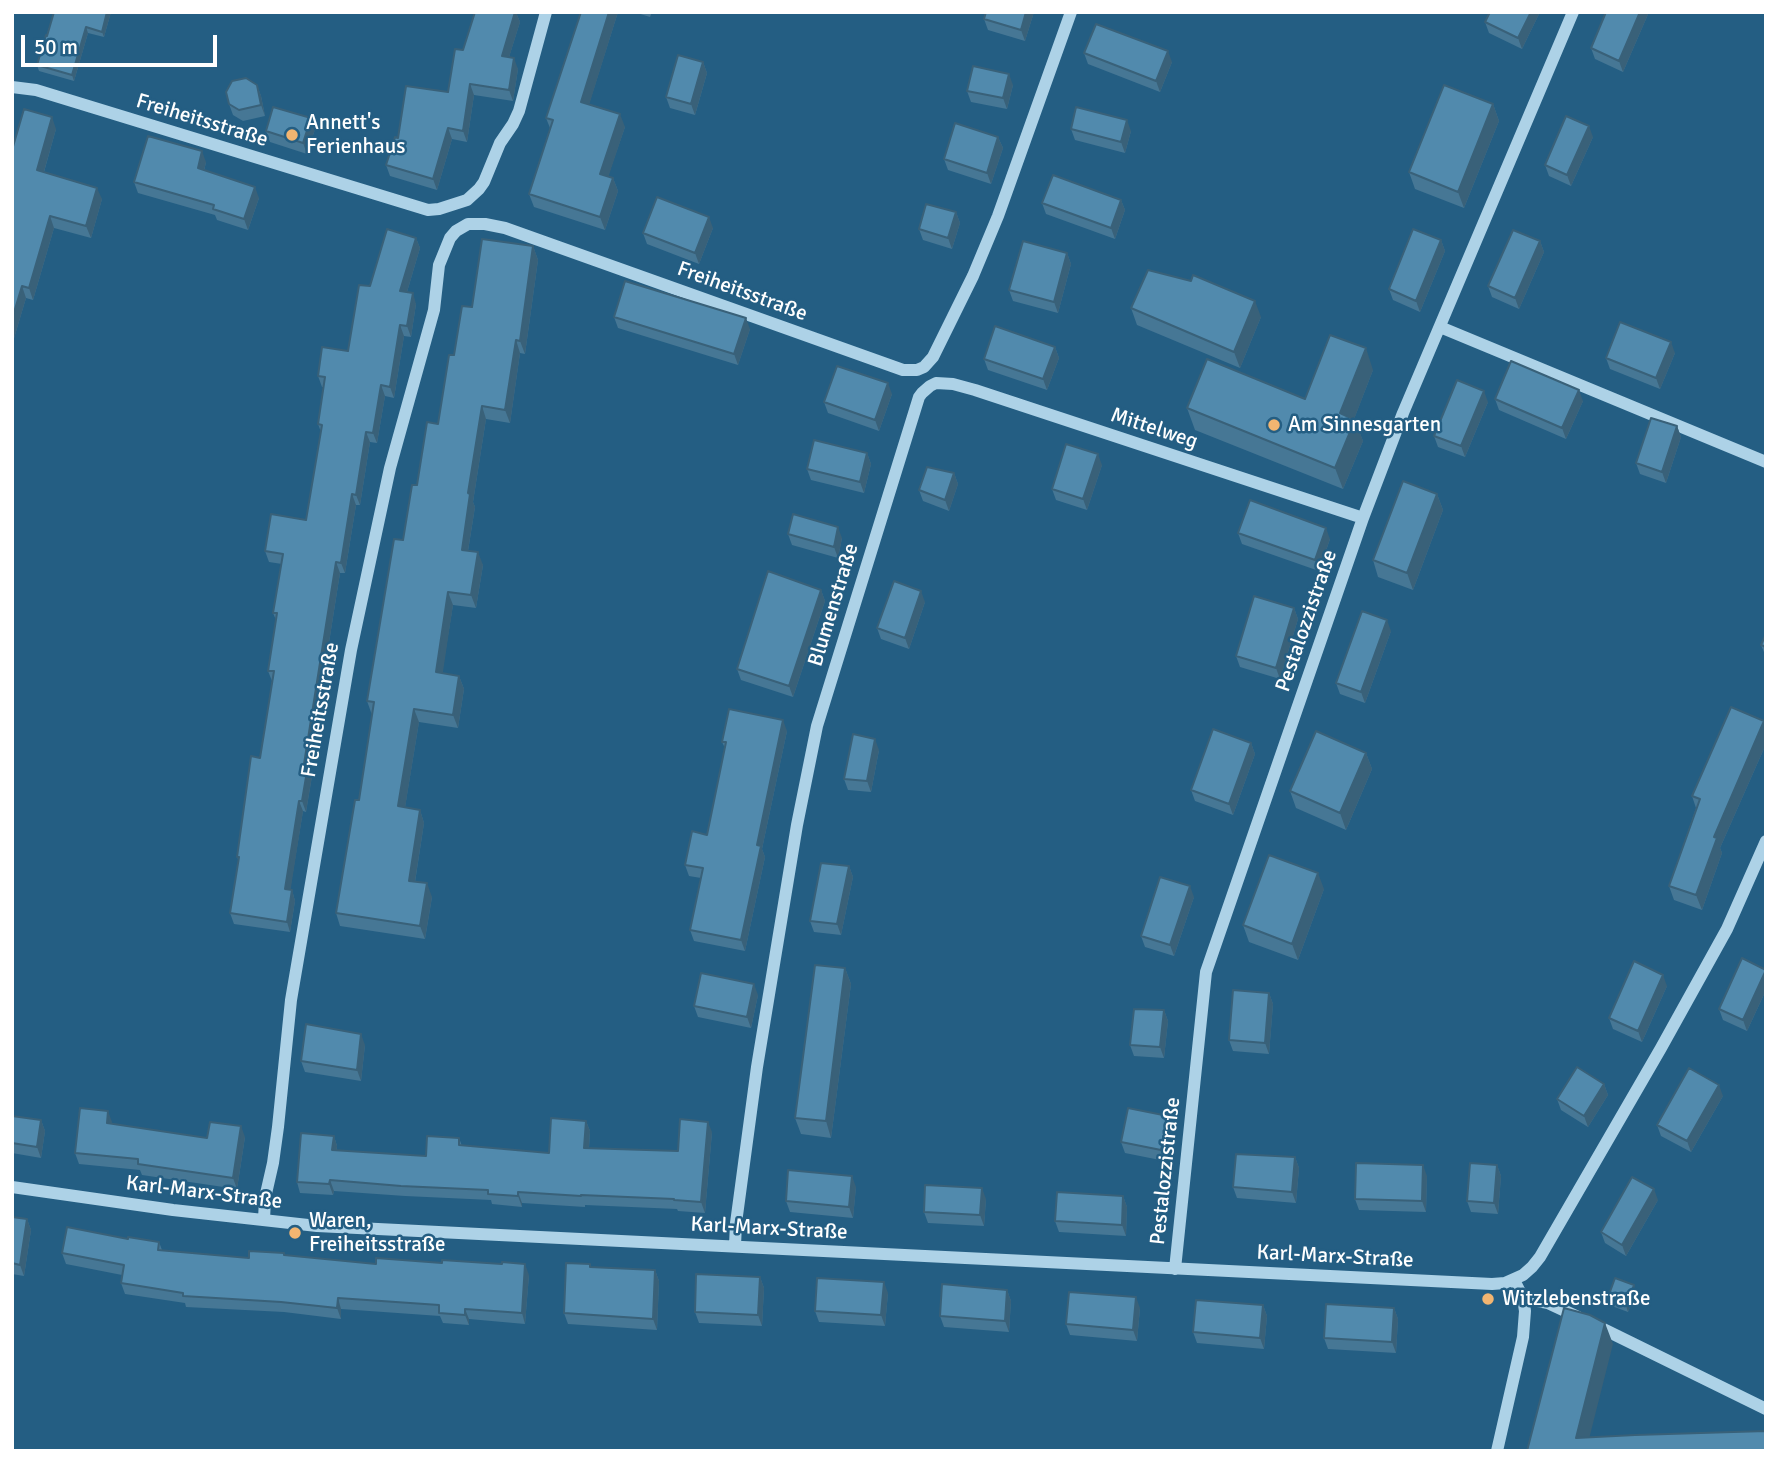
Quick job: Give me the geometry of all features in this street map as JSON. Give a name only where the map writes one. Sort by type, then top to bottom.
[{"type":"street","points":[[468,223],[462,203],[479,189],[500,143],[519,111],[546,12]]},
{"type":"street","points":[[933,384],[924,367],[938,347],[993,228],[1071,12]]},
{"type":"street","name":"Pestalozzistraße","points":[[1175,1269],[1206,972],[1363,518],[1403,413],[1573,12]]},
{"type":"street","name":"Freiheitsstraße","points":[[12,87],[36,90],[428,209],[462,203]]},
{"type":"street","name":"Freiheitsstraße","points":[[264,1220],[265,1198],[278,1127],[293,987],[351,650],[390,468],[434,310],[439,265],[450,238],[468,223],[505,228],[903,370],[912,371],[924,367]]},
{"type":"street","points":[[1440,327],[1766,462]]},
{"type":"street","name":"Mittelweg","points":[[933,384],[953,384],[975,390],[1363,518]]},
{"type":"street","name":"Blumenstraße","points":[[734,1246],[757,1067],[797,825],[817,726],[919,397],[933,384]]},
{"type":"street","points":[[1497,1451],[1523,1337],[1525,1311],[1519,1277],[1540,1257],[1661,1048],[1727,929],[1766,841]]},
{"type":"street","name":"Karl-Marx-Straße","points":[[12,1187],[173,1210],[317,1226],[1492,1284],[1519,1277]]},
{"type":"street","points":[[1523,1298],[1548,1303],[1766,1409]]},
{"type":"building","points":[[54,12],[107,12],[102,32],[86,27],[72,75],[37,65]]},
{"type":"building","points":[[475,12],[515,12],[502,56],[514,58],[509,90],[470,84],[463,131],[448,128],[433,179],[386,165],[395,137],[398,138],[406,86],[448,92],[455,49],[463,50]]},
{"type":"building","points":[[581,12],[609,12],[581,102],[620,114],[600,174],[613,178],[600,217],[529,194],[553,120],[546,118]]},
{"type":"building","points":[[986,12],[1026,12],[1021,30],[984,19]]},
{"type":"building","points":[[1490,12],[1531,12],[1518,38],[1485,22]]},
{"type":"building","points":[[1606,12],[1640,12],[1619,61],[1591,48]]},
{"type":"building","points":[[1096,24],[1168,51],[1156,81],[1084,53]]},
{"type":"building","points":[[678,55],[703,62],[691,104],[666,97]]},
{"type":"building","points":[[973,66],[1009,74],[1003,98],[967,91]]},
{"type":"building","points":[[246,78],[257,85],[261,105],[239,110],[229,104],[226,92],[232,81]]},
{"type":"building","points":[[1444,85],[1493,104],[1458,192],[1409,172]]},
{"type":"building","points":[[273,107],[311,118],[303,143],[266,131]]},
{"type":"building","points":[[1076,107],[1127,120],[1121,142],[1071,129]]},
{"type":"building","points":[[24,109],[52,117],[37,170],[97,188],[86,226],[50,216],[29,288],[22,286],[12,319],[12,150]]},
{"type":"building","points":[[1566,116],[1589,126],[1567,175],[1545,165]]},
{"type":"building","points":[[955,123],[998,137],[987,173],[944,159]]},
{"type":"building","points":[[148,136],[202,151],[198,168],[255,187],[244,219],[213,209],[214,205],[134,182]]},
{"type":"building","points":[[1053,175],[1121,200],[1111,228],[1042,203]]},
{"type":"building","points":[[657,197],[709,217],[695,253],[643,233]]},
{"type":"building","points":[[926,204],[956,212],[948,238],[919,229]]},
{"type":"building","points":[[387,229],[416,238],[400,291],[413,293],[407,326],[400,325],[390,387],[381,385],[373,433],[366,432],[356,495],[352,494],[341,563],[336,562],[304,764],[308,765],[302,801],[299,801],[285,889],[292,890],[287,922],[230,913],[251,756],[260,758],[274,671],[268,671],[277,613],[273,613],[283,554],[265,551],[271,514],[306,520],[322,425],[318,424],[325,377],[318,376],[322,347],[348,351],[359,285],[370,286]]},
{"type":"building","points":[[1413,229],[1441,240],[1416,301],[1389,289]]},
{"type":"building","points":[[1513,230],[1540,241],[1515,298],[1488,286]]},
{"type":"building","points":[[482,239],[533,246],[520,341],[516,340],[505,410],[482,406],[462,550],[478,552],[471,595],[448,592],[436,672],[459,676],[453,715],[414,709],[398,806],[420,810],[409,881],[427,883],[420,926],[336,913],[355,800],[359,800],[374,702],[367,701],[394,539],[403,540],[412,485],[417,485],[427,422],[438,424],[449,355],[454,355],[462,306],[472,307]]},
{"type":"building","points":[[1023,241],[1067,253],[1054,302],[1009,290]]},
{"type":"building","points":[[1148,270],[1191,281],[1193,275],[1255,301],[1234,352],[1131,308]]},
{"type":"building","points":[[625,281],[746,318],[734,354],[614,317]]},
{"type":"building","points":[[1620,322],[1671,342],[1656,378],[1606,358]]},
{"type":"building","points":[[995,326],[1055,347],[1043,379],[984,359]]},
{"type":"building","name":"Am Sinnesgarten","points":[[1330,335],[1366,348],[1340,413],[1355,420],[1335,468],[1187,408],[1207,359],[1305,399]]},
{"type":"building","points":[[1511,361],[1579,390],[1562,428],[1495,399]]},
{"type":"building","points":[[837,366],[888,383],[875,420],[824,402]]},
{"type":"building","points":[[1457,380],[1484,391],[1461,446],[1434,436]]},
{"type":"building","points":[[1651,418],[1677,426],[1662,472],[1636,463]]},
{"type":"building","points":[[814,440],[867,453],[860,482],[807,469]]},
{"type":"building","points":[[1066,444],[1098,454],[1083,499],[1052,489]]},
{"type":"building","points":[[927,467],[954,473],[945,500],[919,490]]},
{"type":"building","points":[[1403,481],[1437,494],[1407,573],[1373,560]]},
{"type":"building","points":[[1250,500],[1326,528],[1315,560],[1238,533]]},
{"type":"building","points":[[793,514],[838,527],[834,547],[788,534]]},
{"type":"building","points":[[768,571],[821,590],[789,686],[737,669]]},
{"type":"building","points":[[894,581],[921,591],[905,638],[877,628]]},
{"type":"building","points":[[1254,596],[1294,608],[1276,668],[1236,656]]},
{"type":"building","points":[[1362,611],[1387,620],[1361,692],[1336,683]]},
{"type":"building","points":[[1766,634],[1766,647],[1761,645]]},
{"type":"building","points":[[1731,707],[1764,721],[1714,837],[1717,838],[1696,895],[1669,886],[1700,799],[1692,796]]},
{"type":"building","points":[[729,709],[783,720],[741,940],[690,930],[703,868],[685,865],[692,831],[707,835],[726,742],[722,742]]},
{"type":"building","points":[[1213,729],[1251,743],[1229,804],[1191,790]]},
{"type":"building","points":[[1316,731],[1366,753],[1340,813],[1290,791]]},
{"type":"building","points":[[853,734],[875,739],[867,781],[844,779]]},
{"type":"building","points":[[1269,855],[1318,873],[1292,944],[1243,925]]},
{"type":"building","points":[[821,863],[849,866],[837,924],[810,921]]},
{"type":"building","points":[[1160,877],[1190,886],[1170,945],[1141,936]]},
{"type":"building","points":[[1742,958],[1766,970],[1743,1020],[1719,1009]]},
{"type":"building","points":[[1634,961],[1663,975],[1638,1031],[1609,1018]]},
{"type":"building","points":[[815,965],[845,968],[826,1121],[795,1118]]},
{"type":"building","points":[[701,973],[754,984],[747,1017],[694,1006]]},
{"type":"building","points":[[1233,990],[1269,993],[1265,1043],[1229,1040]]},
{"type":"building","points":[[1134,1009],[1164,1010],[1160,1047],[1130,1045]]},
{"type":"building","points":[[306,1024],[361,1034],[357,1070],[301,1061]]},
{"type":"building","points":[[1577,1067],[1604,1084],[1584,1116],[1557,1099]]},
{"type":"building","points":[[1689,1068],[1719,1085],[1687,1141],[1657,1125]]},
{"type":"building","points":[[80,1108],[108,1111],[107,1123],[207,1138],[210,1122],[241,1126],[233,1178],[138,1164],[138,1159],[75,1153]]},
{"type":"building","points":[[1128,1108],[1168,1116],[1161,1150],[1121,1142]]},
{"type":"building","points":[[12,1116],[41,1120],[37,1147],[12,1143]]},
{"type":"building","points":[[551,1118],[586,1121],[584,1148],[678,1151],[680,1119],[708,1122],[701,1202],[518,1192],[518,1196],[488,1194],[488,1190],[330,1180],[329,1184],[297,1182],[301,1133],[334,1136],[332,1150],[426,1156],[427,1136],[459,1138],[459,1145],[549,1153]]},
{"type":"building","points":[[1236,1154],[1295,1157],[1292,1192],[1233,1187]]},
{"type":"building","points":[[1356,1163],[1423,1165],[1422,1201],[1355,1199]]},
{"type":"building","points":[[1470,1163],[1497,1165],[1494,1203],[1467,1201]]},
{"type":"building","points":[[788,1170],[852,1176],[849,1207],[786,1201]]},
{"type":"building","points":[[1632,1177],[1654,1189],[1622,1245],[1601,1232]]},
{"type":"building","points":[[925,1185],[982,1188],[980,1215],[924,1212]]},
{"type":"building","points":[[1057,1192],[1123,1196],[1122,1225],[1055,1221]]},
{"type":"building","points":[[12,1217],[27,1219],[20,1265],[12,1263]]},
{"type":"building","points":[[67,1227],[159,1242],[158,1250],[249,1258],[249,1251],[376,1264],[376,1258],[442,1263],[442,1260],[525,1264],[522,1313],[465,1309],[465,1315],[439,1313],[439,1305],[338,1298],[337,1308],[183,1296],[183,1293],[121,1283],[124,1265],[62,1253]]},
{"type":"building","points":[[566,1263],[590,1264],[590,1267],[655,1270],[653,1319],[564,1313]]},
{"type":"building","points":[[696,1274],[760,1277],[758,1315],[695,1312]]},
{"type":"building","points":[[817,1278],[884,1282],[881,1315],[815,1311]]},
{"type":"building","points":[[1615,1278],[1634,1285],[1626,1306],[1607,1300]]},
{"type":"building","points":[[942,1284],[1007,1290],[1005,1321],[940,1316]]},
{"type":"building","points":[[1069,1292],[1136,1297],[1133,1330],[1066,1324]]},
{"type":"building","points":[[1196,1300],[1263,1305],[1260,1338],[1193,1332]]},
{"type":"building","points":[[1326,1304],[1394,1308],[1392,1342],[1324,1338]]},
{"type":"building","points":[[1564,1308],[1590,1315],[1605,1323],[1576,1438],[1766,1431],[1766,1451],[1527,1451]]},
{"type":"place","name":"Annett's Ferienhaus","points":[[292,135]]},
{"type":"place","name":"Am Sinnesgarten","points":[[1274,425]]},
{"type":"place","name":"Waren, Freiheitsstraße","points":[[295,1233]]},
{"type":"place","name":"Witzlebenstraße","points":[[1488,1299]]}]
